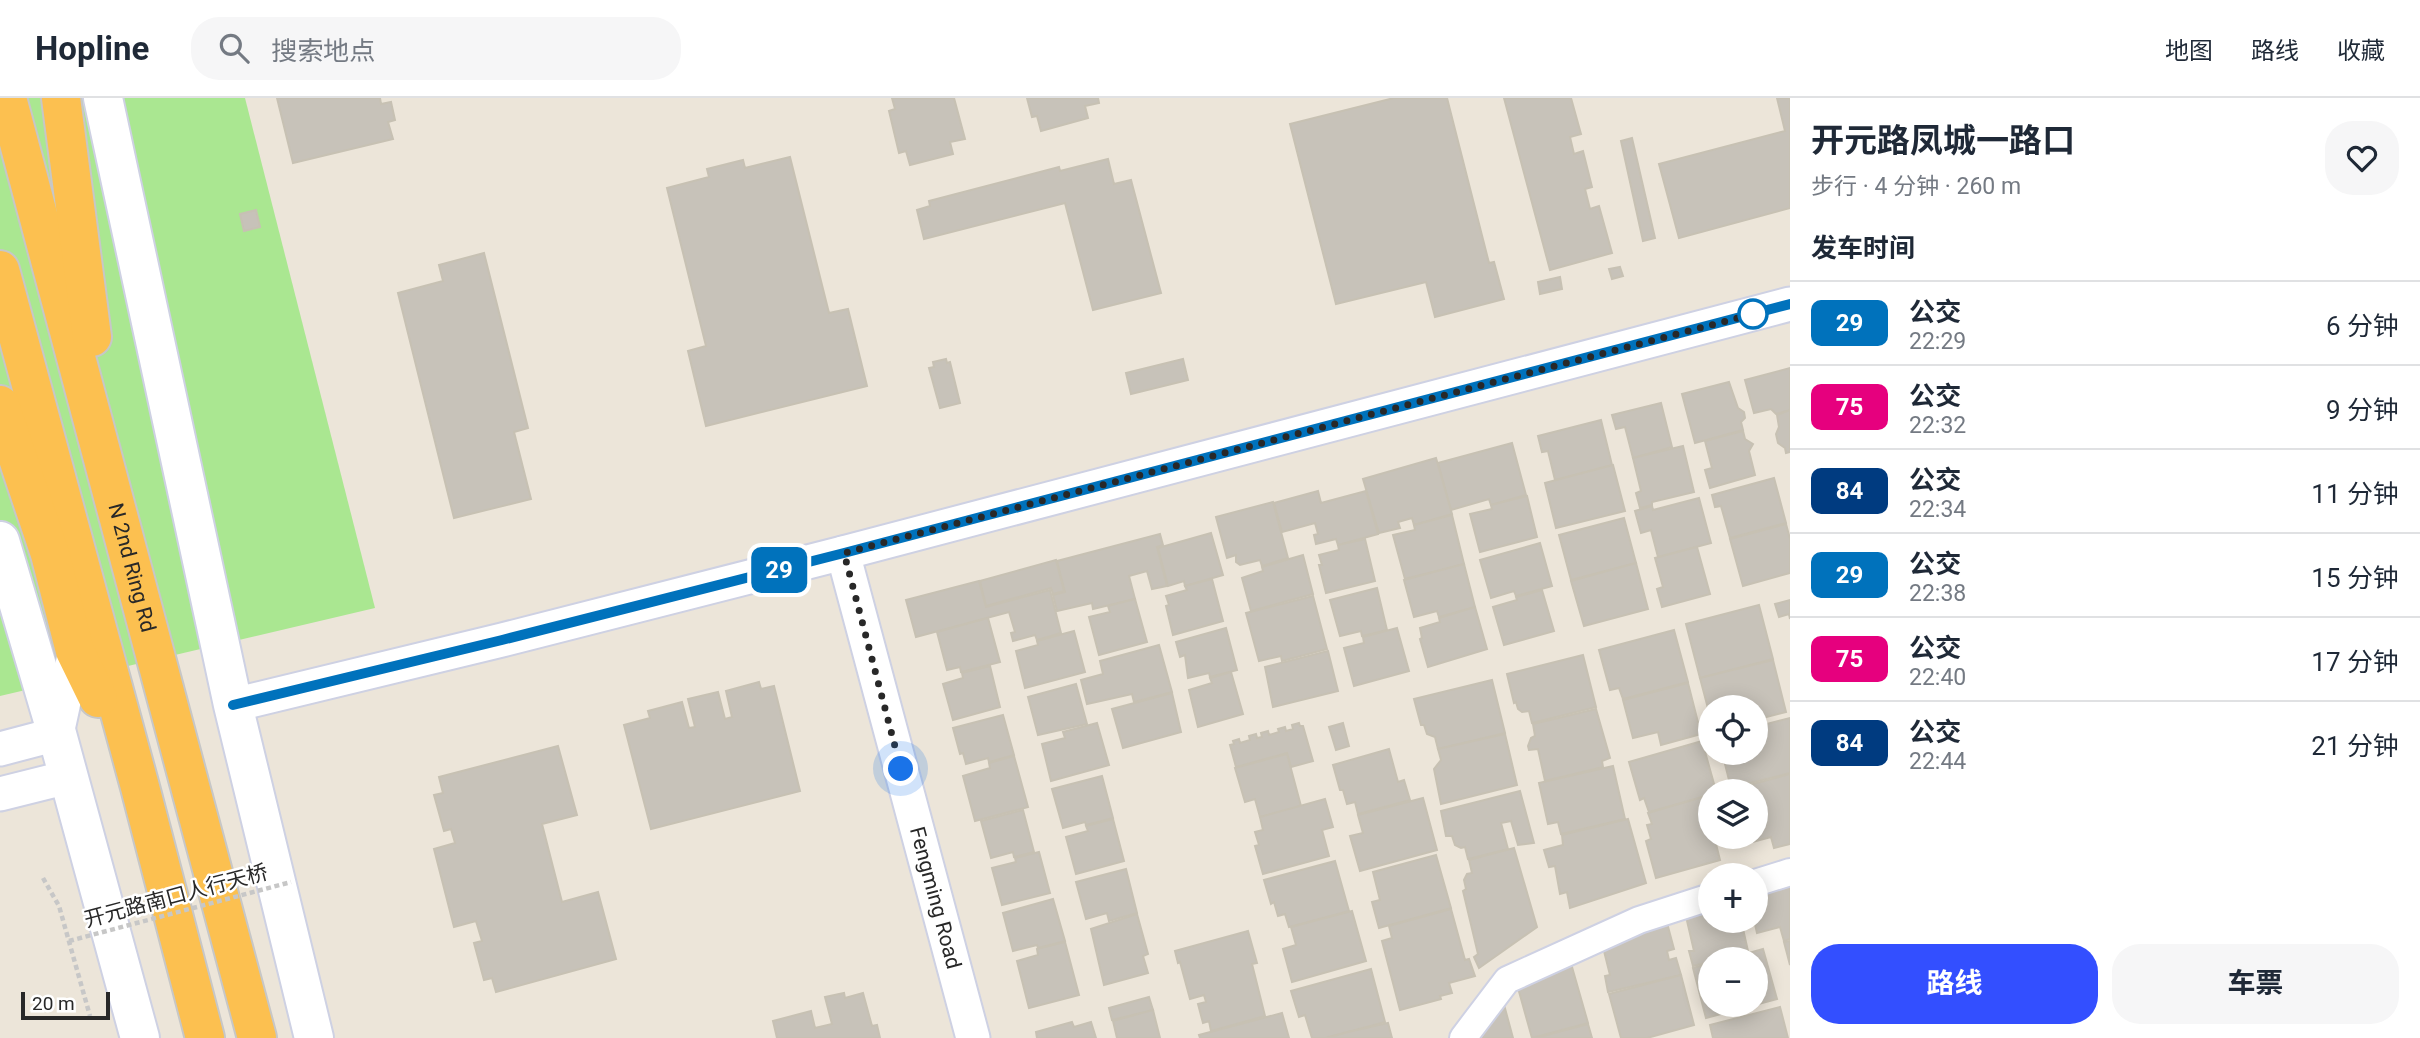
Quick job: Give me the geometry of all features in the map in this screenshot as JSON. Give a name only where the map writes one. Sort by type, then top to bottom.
[{"type":"highway","name":"N 2nd Ring Rd","points":[[7,98],[257,1038]]},
{"type":"highway","points":[[61,98],[112,488]]},
{"type":"highway","points":[[0,270],[141,787],[205,1038]]},
{"type":"highway","points":[[0,405],[50,554],[75,651],[141,787]]},
{"type":"main road","points":[[103,98],[233,705],[314,1038]]},
{"type":"main road","points":[[0,541],[57,734],[140,1038]]},
{"type":"street","points":[[233,705],[844,553],[1790,304]]},
{"type":"street","name":"Fengming Road","points":[[844,553],[973,1038]]},
{"type":"street","points":[[0,749],[57,734],[75,651]]},
{"type":"street","points":[[0,794],[68,777]]},
{"type":"street","points":[[1768,879],[1790,872]]},
{"type":"street","points":[[1462,1038],[1507,980],[1639,920],[1698,901]]},
{"type":"path","points":[[43,878],[59,906],[90,1016]]},
{"type":"path","name":"开元路南口人行天桥","points":[[69,942],[291,882]]},
{"type":"green space","points":[[0,98],[245,98],[375,608],[0,696]]},
{"type":"building","points":[[277,98],[380,98],[381,104],[391,102],[395,120],[388,122],[393,139],[293,163]]},
{"type":"building","points":[[892,98],[954,98],[965,139],[950,142],[953,154],[910,165],[906,151],[899,153],[889,111],[895,109]]},
{"type":"building","points":[[1027,98],[1098,98],[1099,103],[1085,106],[1088,118],[1041,131],[1037,116],[1032,117]]},
{"type":"building","points":[[1394,98],[1447,98],[1489,263],[1494,262],[1504,299],[1435,317],[1426,282],[1336,304],[1290,124]]},
{"type":"building","points":[[1504,98],[1571,98],[1581,134],[1570,137],[1574,154],[1583,151],[1592,187],[1585,189],[1590,209],[1599,206],[1612,253],[1550,270]]},
{"type":"building","points":[[1777,98],[1790,98],[1790,208],[1679,238],[1659,164],[1785,131]]},
{"type":"building","points":[[1632,138],[1655,238],[1643,241],[1621,141]]},
{"type":"building","points":[[790,157],[829,313],[848,309],[867,386],[706,426],[688,351],[706,346],[667,188],[709,177],[707,169],[743,160],[745,168]]},
{"type":"building","points":[[1108,159],[1114,184],[1131,180],[1161,293],[1093,310],[1065,203],[924,239],[917,210],[930,206],[929,201],[1059,167],[1060,171]]},
{"type":"building","points":[[256,210],[260,227],[244,231],[240,214]]},
{"type":"building","points":[[484,253],[528,428],[514,432],[531,499],[454,518],[398,293],[443,281],[439,265]]},
{"type":"building","points":[[1620,267],[1623,276],[1612,279],[1609,269]]},
{"type":"building","points":[[1560,277],[1562,289],[1540,294],[1538,282]]},
{"type":"building","points":[[946,359],[947,363],[950,362],[960,403],[940,408],[929,368],[934,367],[933,362]]},
{"type":"building","points":[[1183,359],[1188,380],[1131,394],[1126,373]]},
{"type":"building","points":[[1790,368],[1790,410],[1776,414],[1771,409],[1754,413],[1745,380]]},
{"type":"building","points":[[1729,382],[1738,408],[1744,412],[1745,418],[1741,422],[1743,430],[1695,443],[1682,394]]},
{"type":"building","points":[[1661,403],[1672,447],[1633,458],[1625,427],[1616,429],[1612,415]]},
{"type":"building","points":[[1790,410],[1790,452],[1786,453],[1785,448],[1778,443],[1777,415]]},
{"type":"building","points":[[1601,420],[1612,465],[1555,480],[1548,451],[1542,452],[1538,436]]},
{"type":"building","points":[[1743,431],[1745,439],[1753,444],[1749,451],[1755,475],[1710,488],[1705,470],[1712,468],[1705,441]]},
{"type":"building","points":[[1512,443],[1526,495],[1491,505],[1489,499],[1451,510],[1438,463]]},
{"type":"building","points":[[1683,446],[1694,492],[1652,502],[1652,505],[1640,508],[1636,493],[1641,491],[1633,458]]},
{"type":"building","points":[[1436,458],[1452,514],[1414,525],[1412,518],[1398,522],[1400,528],[1379,533],[1363,479]]},
{"type":"building","points":[[1613,465],[1625,511],[1556,528],[1545,483]]},
{"type":"building","points":[[1774,478],[1786,523],[1730,538],[1721,506],[1715,507],[1712,495]]},
{"type":"building","points":[[1318,491],[1321,503],[1366,491],[1378,534],[1338,545],[1336,539],[1316,544],[1314,535],[1318,534],[1315,523],[1282,532],[1274,503]]},
{"type":"building","points":[[1527,496],[1537,537],[1480,552],[1470,514],[1492,509],[1491,505]]},
{"type":"building","points":[[1699,498],[1711,543],[1658,557],[1651,530],[1641,533],[1635,511],[1652,506],[1653,510]]},
{"type":"building","points":[[1273,502],[1288,558],[1262,566],[1260,560],[1240,565],[1236,562],[1236,555],[1227,558],[1216,517]]},
{"type":"building","points":[[1452,515],[1464,564],[1405,579],[1393,535],[1415,530],[1414,525]]},
{"type":"building","points":[[1624,518],[1636,563],[1571,580],[1559,535]]},
{"type":"building","points":[[1786,524],[1790,539],[1790,573],[1743,586],[1730,539]]},
{"type":"building","points":[[1211,533],[1223,575],[1185,586],[1184,581],[1168,586],[1158,548]]},
{"type":"building","points":[[1160,534],[1163,545],[1157,547],[1167,586],[1152,589],[1147,571],[1129,576],[1135,599],[1093,609],[1092,603],[1057,611],[1053,595],[1065,592],[1057,561]]},
{"type":"building","points":[[1365,539],[1375,581],[1326,593],[1319,555],[1339,550],[1338,545]]},
{"type":"building","points":[[1540,543],[1552,586],[1516,596],[1514,591],[1491,598],[1480,560]]},
{"type":"building","points":[[1697,547],[1710,594],[1662,607],[1657,589],[1663,587],[1655,558]]},
{"type":"building","points":[[1303,555],[1313,594],[1251,611],[1242,578],[1263,571],[1262,567]]},
{"type":"building","points":[[1056,560],[1064,591],[1053,594],[1051,588],[986,606],[980,581]]},
{"type":"building","points":[[1636,563],[1648,609],[1584,626],[1571,581]]},
{"type":"building","points":[[1464,564],[1475,607],[1439,617],[1437,611],[1414,617],[1404,580]]},
{"type":"building","points":[[1212,579],[1223,621],[1173,635],[1166,596],[1187,590],[1185,586]]},
{"type":"building","points":[[979,581],[986,607],[1050,590],[1061,633],[1037,640],[1035,635],[1013,641],[1011,633],[1015,632],[1009,612],[916,637],[906,600]]},
{"type":"building","points":[[1377,588],[1387,630],[1362,636],[1361,631],[1340,636],[1330,600]]},
{"type":"building","points":[[1542,590],[1554,631],[1504,645],[1493,607]]},
{"type":"building","points":[[1313,596],[1327,649],[1282,661],[1281,656],[1259,661],[1246,613]]},
{"type":"building","points":[[1135,599],[1147,642],[1099,655],[1089,617],[1110,612],[1108,606]]},
{"type":"building","points":[[1790,600],[1790,619],[1789,614],[1779,617],[1775,604]]},
{"type":"building","points":[[1759,605],[1773,659],[1700,678],[1686,624]]},
{"type":"building","points":[[1475,607],[1487,649],[1428,667],[1420,639],[1420,628],[1440,622],[1439,618]]},
{"type":"building","points":[[988,618],[1000,662],[961,672],[960,667],[947,670],[937,632]]},
{"type":"building","points":[[1226,628],[1237,670],[1210,677],[1209,673],[1188,678],[1185,655],[1180,657],[1176,642]]},
{"type":"building","points":[[1397,628],[1409,671],[1354,686],[1344,648],[1364,643],[1363,637]]},
{"type":"building","points":[[1674,630],[1688,682],[1623,699],[1619,688],[1610,690],[1599,650]]},
{"type":"building","points":[[1074,631],[1085,672],[1025,688],[1016,651],[1038,645],[1037,641]]},
{"type":"building","points":[[1159,645],[1172,692],[1134,702],[1132,694],[1087,704],[1081,680],[1103,674],[1100,661]]},
{"type":"building","points":[[1328,651],[1338,691],[1273,707],[1265,667]]},
{"type":"building","points":[[1583,655],[1596,707],[1532,723],[1529,711],[1522,712],[1516,702],[1514,703],[1507,674]]},
{"type":"building","points":[[1773,660],[1786,712],[1768,717],[1768,695],[1704,695],[1700,678]]},
{"type":"building","points":[[990,666],[1000,707],[953,720],[943,684],[963,678],[962,673]]},
{"type":"building","points":[[1231,672],[1243,714],[1198,727],[1189,690],[1212,683],[1210,678]]},
{"type":"building","points":[[1492,680],[1505,733],[1438,749],[1435,737],[1427,734],[1424,725],[1421,725],[1414,699]]},
{"type":"building","points":[[759,682],[761,689],[774,686],[800,791],[651,829],[624,725],[650,718],[648,711],[682,702],[689,728],[695,727],[688,699],[718,692],[725,719],[732,717],[726,691]]},
{"type":"building","points":[[1688,683],[1698,722],[1698,735],[1661,745],[1658,732],[1633,738],[1623,700]]},
{"type":"building","points":[[1076,684],[1087,724],[1038,735],[1028,697]]},
{"type":"building","points":[[1172,693],[1181,732],[1123,748],[1112,709]]},
{"type":"building","points":[[1596,709],[1610,758],[1602,761],[1603,767],[1545,781],[1538,749],[1529,750],[1528,746],[1531,738],[1535,736],[1533,724]]},
{"type":"building","points":[[1003,715],[1014,755],[989,762],[988,758],[966,764],[963,753],[960,754],[953,728]]},
{"type":"building","points":[[1790,718],[1790,773],[1766,779],[1729,779],[1725,765],[1768,765],[1768,724]]},
{"type":"building","points":[[1097,723],[1109,765],[1051,781],[1042,744],[1065,738],[1063,732]]},
{"type":"building","points":[[1299,723],[1303,726],[1313,761],[1291,767],[1287,753],[1236,767],[1230,745],[1234,744],[1233,741],[1239,739],[1240,743],[1250,740],[1249,736],[1256,734],[1257,738],[1262,737],[1261,733],[1268,731],[1269,735],[1285,727],[1286,731]]},
{"type":"building","points":[[1343,723],[1349,746],[1336,750],[1329,727]]},
{"type":"building","points":[[1505,734],[1517,785],[1441,804],[1434,769],[1441,760],[1438,749]]},
{"type":"building","points":[[1698,742],[1698,765],[1709,765],[1713,779],[1698,779],[1698,798],[1649,812],[1644,798],[1640,800],[1629,762]]},
{"type":"building","points":[[558,746],[577,815],[542,824],[562,902],[598,892],[616,959],[496,992],[492,978],[484,980],[474,943],[482,941],[476,921],[454,927],[434,849],[455,843],[451,829],[444,831],[434,795],[443,793],[439,777]]},
{"type":"building","points":[[1389,749],[1398,782],[1404,780],[1410,800],[1358,814],[1355,802],[1347,804],[1333,765]]},
{"type":"building","points":[[1287,754],[1301,806],[1260,817],[1255,799],[1245,802],[1235,768]]},
{"type":"building","points":[[1014,756],[1028,807],[975,821],[963,776],[990,768],[989,763]]},
{"type":"building","points":[[1613,766],[1625,819],[1561,834],[1558,822],[1548,824],[1539,783]]},
{"type":"building","points":[[1790,774],[1790,844],[1774,848],[1771,837],[1768,838],[1768,780]]},
{"type":"building","points":[[1102,776],[1113,818],[1063,828],[1052,789]]},
{"type":"building","points":[[1520,791],[1534,843],[1518,845],[1511,821],[1501,823],[1508,849],[1468,859],[1465,847],[1455,845],[1452,836],[1446,836],[1441,811]]},
{"type":"building","points":[[1423,798],[1437,850],[1360,871],[1350,836],[1363,833],[1358,815]]},
{"type":"building","points":[[1698,798],[1698,849],[1717,849],[1720,860],[1698,863],[1698,866],[1656,878],[1646,841],[1651,839],[1647,825],[1652,824],[1648,813]]},
{"type":"building","points":[[1325,799],[1333,827],[1322,830],[1329,856],[1263,874],[1255,846],[1259,845],[1255,832],[1263,830],[1260,817]]},
{"type":"building","points":[[1023,810],[1034,852],[1014,857],[1013,852],[991,858],[981,821]]},
{"type":"building","points":[[1113,819],[1124,861],[1076,874],[1066,837],[1088,831],[1086,826]]},
{"type":"building","points":[[1628,819],[1646,883],[1570,908],[1567,892],[1560,894],[1555,866],[1549,867],[1544,850],[1563,845],[1562,835]]},
{"type":"building","points":[[1514,848],[1537,927],[1479,968],[1474,957],[1478,954],[1463,891],[1466,889],[1464,880],[1467,874],[1472,873],[1469,860]]},
{"type":"building","points":[[1039,852],[1050,893],[1002,905],[992,868]]},
{"type":"building","points":[[1436,855],[1451,908],[1379,928],[1372,902],[1380,900],[1373,872]]},
{"type":"building","points":[[1335,861],[1349,911],[1289,927],[1285,914],[1278,916],[1274,902],[1271,904],[1264,880]]},
{"type":"building","points":[[1126,869],[1137,913],[1109,921],[1107,913],[1086,919],[1076,882]]},
{"type":"building","points":[[1790,874],[1790,939],[1784,941],[1780,927],[1768,930],[1768,876]]},
{"type":"building","points":[[1053,899],[1065,941],[1013,951],[1003,913]]},
{"type":"building","points":[[1663,908],[1674,949],[1667,951],[1669,960],[1676,958],[1681,975],[1608,992],[1605,976],[1610,975],[1601,939]]},
{"type":"building","points":[[1451,909],[1465,960],[1469,959],[1475,976],[1449,983],[1452,993],[1440,996],[1441,999],[1400,1010],[1382,941],[1392,938],[1389,926]]},
{"type":"building","points":[[1698,909],[1698,933],[1744,933],[1747,947],[1698,947],[1698,965],[1693,966],[1689,951],[1694,951],[1685,912]]},
{"type":"building","points":[[1352,911],[1366,961],[1292,982],[1283,949],[1296,945],[1291,927]]},
{"type":"building","points":[[1137,914],[1148,954],[1143,956],[1148,973],[1104,985],[1091,929]]},
{"type":"building","points":[[1248,931],[1257,963],[1252,964],[1265,1016],[1211,1031],[1209,1021],[1203,1023],[1198,1004],[1206,1002],[1204,995],[1190,999],[1175,951]]},
{"type":"building","points":[[1790,941],[1790,965],[1784,942]]},
{"type":"building","points":[[1065,942],[1079,995],[1029,1008],[1017,961],[1038,955],[1037,949]]},
{"type":"building","points":[[1568,953],[1588,1023],[1532,1038],[1518,988],[1532,984],[1528,971]]},
{"type":"building","points":[[1698,967],[1698,987],[1693,968]]},
{"type":"building","points":[[1768,967],[1777,999],[1768,1001]]},
{"type":"building","points":[[1371,969],[1385,1022],[1325,1038],[1312,1038],[1305,1015],[1299,1017],[1291,991]]},
{"type":"building","points":[[1681,975],[1694,1025],[1647,1038],[1621,1038],[1609,994]]},
{"type":"building","points":[[844,993],[845,998],[863,993],[872,1026],[877,1025],[880,1038],[777,1038],[773,1021],[811,1011],[815,1028],[832,1024],[825,997]]},
{"type":"building","points":[[1149,997],[1153,1010],[1112,1020],[1109,1008]]},
{"type":"building","points":[[1503,1001],[1513,1038],[1466,1038]]},
{"type":"building","points":[[1780,1007],[1788,1038],[1713,1038],[1710,1025],[1741,1017],[1768,1017],[1768,1010]]},
{"type":"building","points":[[1153,1010],[1160,1038],[1117,1038],[1113,1021]]},
{"type":"building","points":[[1282,1013],[1289,1038],[1200,1038],[1199,1035]]},
{"type":"building","points":[[1072,1022],[1074,1027],[1091,1022],[1096,1038],[1037,1038],[1036,1032]]},
{"type":"building","points":[[1388,1023],[1392,1038],[1327,1038],[1348,1032]]},
{"type":"building","points":[[1588,1024],[1592,1038],[1536,1038]]},
{"type":"bus line","name":"29","points":[[233,705],[844,553],[1790,304]]},
{"type":"route","points":[[901,769],[844,553],[1753,314]]}]
